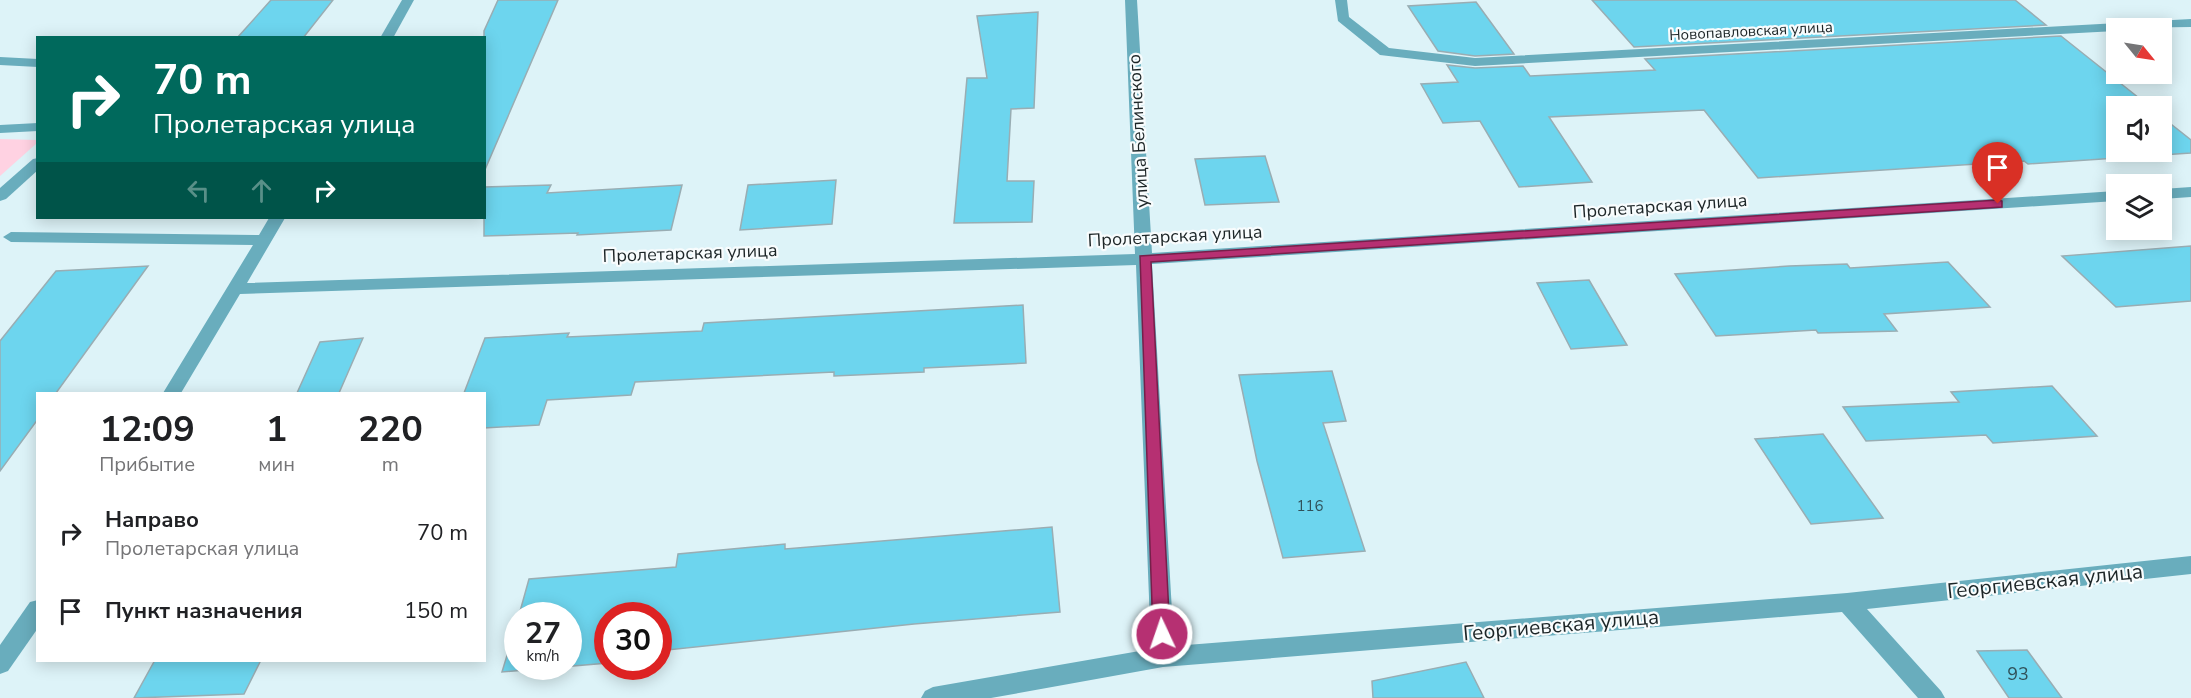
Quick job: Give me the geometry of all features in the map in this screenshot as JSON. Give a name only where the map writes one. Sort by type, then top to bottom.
[{"type":"street","points":[[387,36],[408,0]]},
{"type":"street","name":"улица Белинского","points":[[1131,0],[1163,657]]},
{"type":"street","name":"Новопавловская улица","points":[[1341,0],[1343,18],[1385,52],[1475,62],[2191,23]]},
{"type":"street","points":[[0,61],[36,63]]},
{"type":"street","points":[[0,129],[36,127]]},
{"type":"street","points":[[0,196],[36,164]]},
{"type":"street","points":[[2172,193],[2191,192]]},
{"type":"street","name":"Пролетарская улица","points":[[235,289],[327,284],[1144,259],[2106,197]]},
{"type":"street","points":[[173,392],[276,219]]},
{"type":"street","points":[[10,237],[264,240]]},
{"type":"street","name":"Георгиевская улица","points":[[933,698],[1163,657],[1847,602],[2191,565]]},
{"type":"street","points":[[1847,602],[1933,698]]},
{"type":"street","points":[[0,664],[36,612]]},
{"type":"shaded area","points":[[0,139],[36,140],[36,144],[0,176]]},
{"type":"building","points":[[271,0],[333,0],[305,36],[239,36]]},
{"type":"building","points":[[498,0],[558,0],[486,167],[486,36],[484,36],[484,31]]},
{"type":"building","points":[[1592,0],[2015,0],[2046,25],[1634,47]]},
{"type":"building","points":[[1476,2],[1514,54],[1475,56],[1438,51],[1408,6]]},
{"type":"building","points":[[1038,12],[1034,108],[1011,109],[1007,181],[1034,181],[1032,222],[954,223],[967,78],[987,78],[977,16]]},
{"type":"building","points":[[2061,36],[2106,72],[2106,84],[2121,84],[2136,96],[2106,96],[2106,159],[2028,164],[2024,161],[1758,178],[1704,110],[1549,117],[1592,182],[1519,187],[1480,121],[1443,123],[1421,84],[1458,82],[1447,65],[1475,68],[1523,66],[1530,76],[1655,70],[1645,59]]},
{"type":"building","points":[[2172,125],[2191,140],[2191,153],[2172,154]]},
{"type":"building","points":[[1265,156],[1279,202],[1205,205],[1195,159]]},
{"type":"building","points":[[836,180],[832,224],[740,230],[748,185]]},
{"type":"building","points":[[551,185],[547,193],[682,185],[671,230],[577,235],[578,233],[484,236],[486,187]]},
{"type":"building","points":[[2191,246],[2191,301],[2116,307],[2062,256]]},
{"type":"building","points":[[1948,262],[1990,307],[1884,314],[1897,331],[1818,333],[1816,330],[1716,336],[1675,274],[1789,266],[1847,264],[1850,268]]},
{"type":"building","points":[[148,266],[57,392],[36,392],[36,422],[0,471],[0,341],[56,271]]},
{"type":"building","points":[[1589,280],[1627,345],[1571,349],[1537,283]]},
{"type":"building","points":[[1023,305],[1026,363],[924,368],[924,372],[834,376],[834,372],[635,382],[631,395],[547,400],[539,425],[486,428],[486,392],[464,392],[485,338],[569,333],[567,337],[702,331],[704,323]]},
{"type":"building","points":[[363,338],[339,392],[297,392],[320,342]]},
{"type":"building","points":[[1332,371],[1346,421],[1323,423],[1365,551],[1283,558],[1257,461],[1239,375]]},
{"type":"building","points":[[2052,386],[2097,436],[1993,443],[1986,435],[1866,441],[1843,407],[1959,402],[1951,392]]},
{"type":"building","points":[[1823,434],[1883,518],[1811,524],[1755,439]]},
{"type":"building","points":[[1052,527],[1060,612],[914,624],[672,650],[672,602],[594,602],[594,664],[582,665],[582,602],[523,602],[529,579],[676,567],[678,554],[785,544],[785,549]]},
{"type":"building","points":[[2027,650],[2062,698],[2009,698],[1977,651]]},
{"type":"building","points":[[154,662],[260,662],[244,694],[134,698]]},
{"type":"building","points":[[1466,662],[1484,698],[1373,698],[1372,681]]},
{"type":"route","points":[[1162,634],[1144,259],[1998,204]]}]
